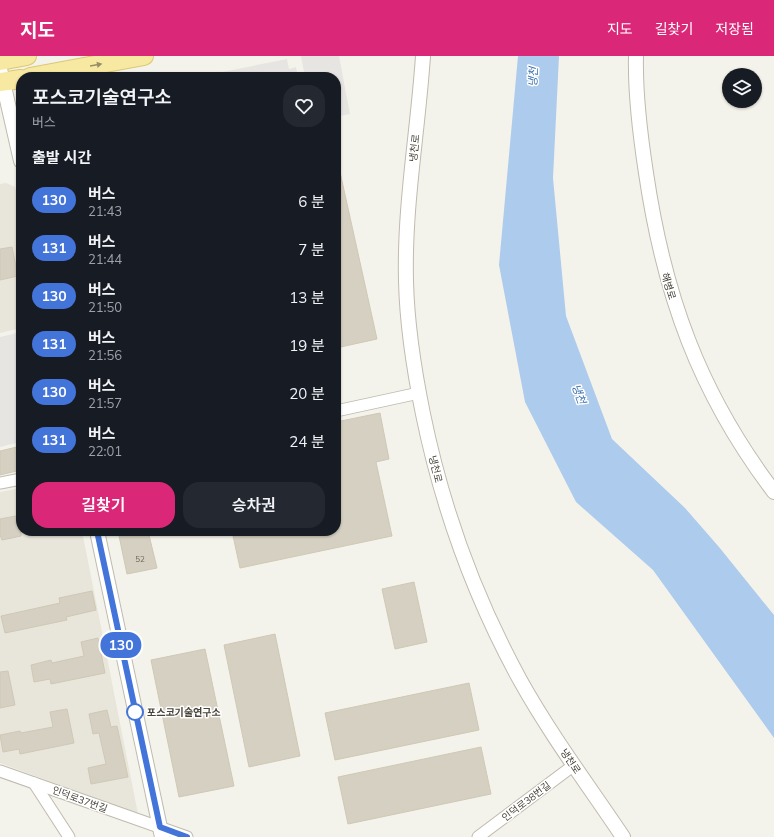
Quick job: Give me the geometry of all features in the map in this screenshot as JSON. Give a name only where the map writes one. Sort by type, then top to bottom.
[{"type":"main road","points":[[0,61],[27,56]]},
{"type":"main road","points":[[57,72],[144,56]]},
{"type":"main road","points":[[1,78],[16,79]]},
{"type":"street","points":[[415,56],[421,73]]},
{"type":"street","name":"냉천로","points":[[422,56],[406,256],[408,313],[419,393],[439,483],[466,565],[491,624],[521,681],[574,765],[623,837]]},
{"type":"street","name":"해병로","points":[[636,56],[639,117],[654,228],[677,312],[699,367],[724,418],[750,459],[774,492]]},
{"type":"street","points":[[1,78],[16,140]]},
{"type":"street","points":[[341,410],[419,393]]},
{"type":"street","points":[[0,483],[16,480]]},
{"type":"street","points":[[98,536],[161,832],[187,837]]},
{"type":"street","name":"인덕로38번길","points":[[478,837],[574,765]]},
{"type":"street","name":"인덕로37번길","points":[[0,771],[34,782],[161,832]]},
{"type":"street","points":[[34,782],[69,837]]},
{"type":"shaded area","points":[[301,56],[339,56],[350,114],[341,116],[341,72],[304,72]]},
{"type":"shaded area","points":[[287,59],[289,69],[296,67],[297,72],[222,72]]},
{"type":"shaded area","points":[[6,183],[15,187],[16,192],[16,329],[0,333],[0,184]]},
{"type":"shaded area","points":[[16,333],[16,443],[0,447],[0,337]]},
{"type":"shaded area","points":[[16,489],[16,536],[83,536],[138,814],[0,763],[0,492]]},
{"type":"water","name":"냉천","points":[[518,56],[559,56],[553,178],[566,316],[612,439],[685,508],[774,615],[774,738],[653,570],[576,502],[525,402],[499,265]]},
{"type":"building","points":[[341,177],[377,339],[341,347]]},
{"type":"building","points":[[12,247],[16,266],[16,276],[0,280],[0,249]]},
{"type":"building","points":[[380,413],[389,459],[376,462],[392,536],[240,568],[233,536],[341,536],[341,421]]},
{"type":"building","points":[[16,447],[16,471],[0,475],[0,451]]},
{"type":"building","points":[[16,516],[16,536],[21,536],[2,540],[0,535],[0,519]]},
{"type":"building","points":[[119,536],[149,536],[157,568],[127,574]]},
{"type":"building","points":[[414,582],[427,642],[395,649],[382,589]]},
{"type":"building","points":[[92,591],[96,610],[66,617],[67,620],[5,633],[1,616],[60,603],[59,598]]},
{"type":"building","points":[[275,634],[300,756],[249,767],[224,645]]},
{"type":"building","points":[[98,638],[105,673],[51,684],[50,679],[34,682],[31,665],[51,660],[52,663],[84,656],[81,642]]},
{"type":"building","points":[[205,649],[234,786],[179,797],[151,660]]},
{"type":"building","points":[[8,671],[15,705],[0,708],[0,672]]},
{"type":"building","points":[[469,683],[479,730],[335,760],[325,713]]},
{"type":"building","points":[[67,709],[74,743],[20,754],[19,749],[3,752],[0,735],[53,727],[50,712]]},
{"type":"building","points":[[107,710],[111,727],[117,726],[128,777],[91,784],[88,768],[106,764],[99,733],[93,734],[89,714]]},
{"type":"building","points":[[481,747],[491,794],[348,824],[338,777]]},
{"type":"bus line","name":"130","points":[[98,536],[160,827],[187,837]]},
{"type":"place","name":"포스코기술연구소","points":[[135,712]]}]
